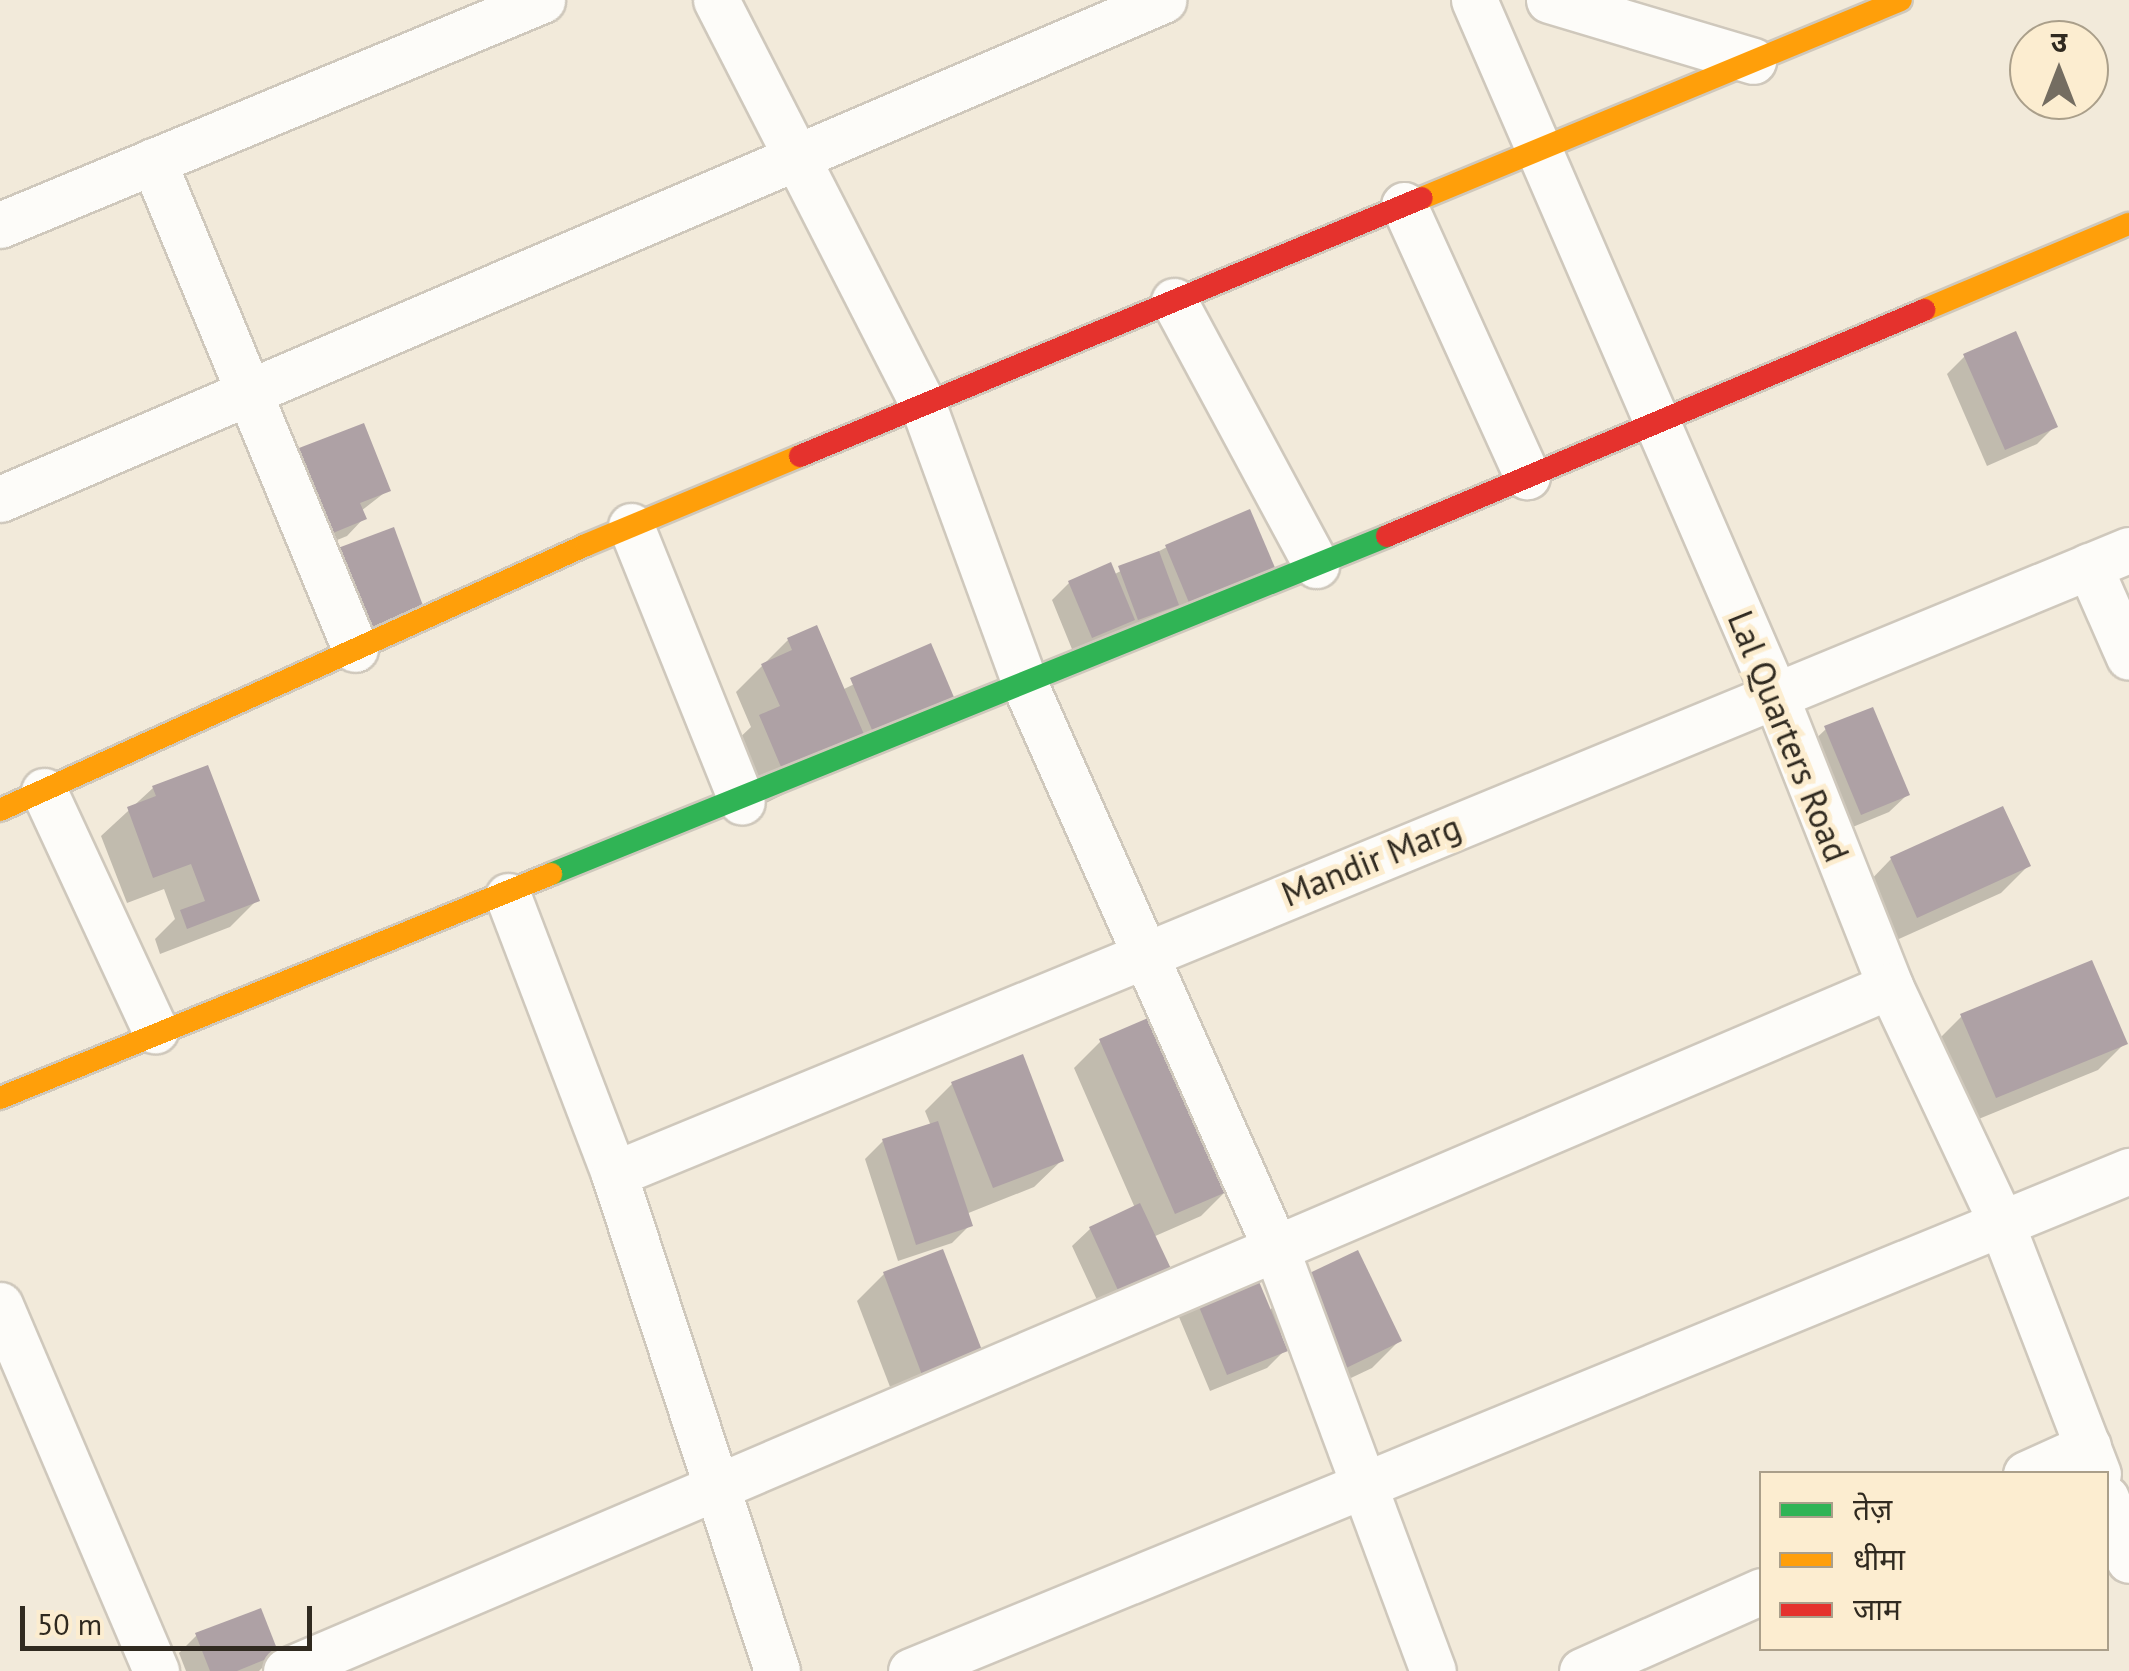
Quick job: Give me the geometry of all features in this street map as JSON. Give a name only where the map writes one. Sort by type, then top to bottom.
[{"type":"street","points":[[0,226],[153,161],[446,18],[542,0]]},
{"type":"street","points":[[716,0],[924,405],[1026,687],[1140,954],[1276,1250],[1433,1671]]},
{"type":"street","points":[[0,499],[245,390],[1162,0]]},
{"type":"street","name":"Lal Quarters Road","points":[[1474,0],[1535,151],[1775,695],[1890,986],[2000,1220],[2093,1460]]},
{"type":"street","points":[[1549,0],[1753,61]]},
{"type":"street","points":[[0,810],[631,526],[1901,0]]},
{"type":"street","points":[[153,161],[355,649]]},
{"type":"street","points":[[1404,206],[1527,476]]},
{"type":"street","points":[[0,1098],[154,1030],[508,896],[1026,687],[2129,224]]},
{"type":"street","points":[[1174,301],[1316,565]]},
{"type":"street","points":[[631,526],[742,802]]},
{"type":"street","points":[[2109,558],[2129,657]]},
{"type":"street","name":"Mandir Marg","points":[[614,1174],[1140,954],[2109,558]]},
{"type":"street","points":[[44,790],[154,1030]]},
{"type":"street","points":[[508,896],[614,1174],[777,1671]]},
{"type":"street","points":[[286,1671],[718,1483],[1276,1250],[1890,986]]},
{"type":"street","points":[[911,1671],[989,1655],[1363,1487],[2000,1220],[2129,1171]]},
{"type":"street","points":[[0,1305],[156,1671]]},
{"type":"street","points":[[2040,1471],[2093,1460]]},
{"type":"street","points":[[2109,1506],[2129,1560]]},
{"type":"street","points":[[1582,1671],[1759,1592]]},
{"type":"building","points":[[2016,331],[2058,427],[2005,450],[1963,354]]},
{"type":"building","points":[[364,423],[391,491],[360,503],[367,519],[333,533],[299,448]]},
{"type":"building","points":[[1250,509],[1276,570],[1190,605],[1165,545]]},
{"type":"building","points":[[394,527],[425,611],[362,635],[330,551]]},
{"type":"building","points":[[1159,551],[1179,605],[1138,620],[1118,566]]},
{"type":"building","points":[[1111,562],[1135,620],[1092,638],[1068,581]]},
{"type":"building","points":[[817,625],[869,746],[787,781],[759,715],[780,706],[761,664],[792,650],[787,638]]},
{"type":"building","points":[[931,643],[959,709],[878,744],[850,678]]},
{"type":"building","points":[[1873,707],[1910,795],[1861,815],[1824,726]]},
{"type":"building","points":[[208,765],[260,901],[187,929],[180,910],[205,901],[191,864],[153,878],[127,807],[156,796],[152,786]]},
{"type":"building","points":[[2003,806],[2031,866],[1917,918],[1890,857]]},
{"type":"building","points":[[2092,960],[2128,1044],[1996,1098],[1960,1014]]},
{"type":"building","points":[[1155,1015],[1231,1190],[1175,1214],[1099,1039]]},
{"type":"building","points":[[1023,1054],[1064,1161],[993,1188],[951,1082]]},
{"type":"building","points":[[938,1121],[973,1226],[916,1245],[882,1139]]},
{"type":"building","points":[[1140,1203],[1174,1275],[1122,1299],[1089,1227]]},
{"type":"building","points":[[943,1249],[985,1358],[924,1380],[883,1272]]},
{"type":"building","points":[[1358,1250],[1402,1341],[1340,1371],[1297,1279]]},
{"type":"building","points":[[1255,1272],[1288,1351],[1227,1375],[1195,1297]]},
{"type":"building","points":[[261,1608],[279,1654],[237,1671],[210,1671],[195,1633]]},
{"type":"traffic: fast","points":[[551,874],[1387,536]]},
{"type":"traffic: slow","points":[[1422,198],[1901,0]]},
{"type":"traffic: slow","points":[[1924,310],[2129,224]]},
{"type":"traffic: slow","points":[[0,810],[586,545],[800,456]]},
{"type":"traffic: slow","points":[[0,1098],[551,874]]},
{"type":"traffic: jam","points":[[800,456],[1422,198]]},
{"type":"traffic: jam","points":[[1387,536],[1924,310]]}]
